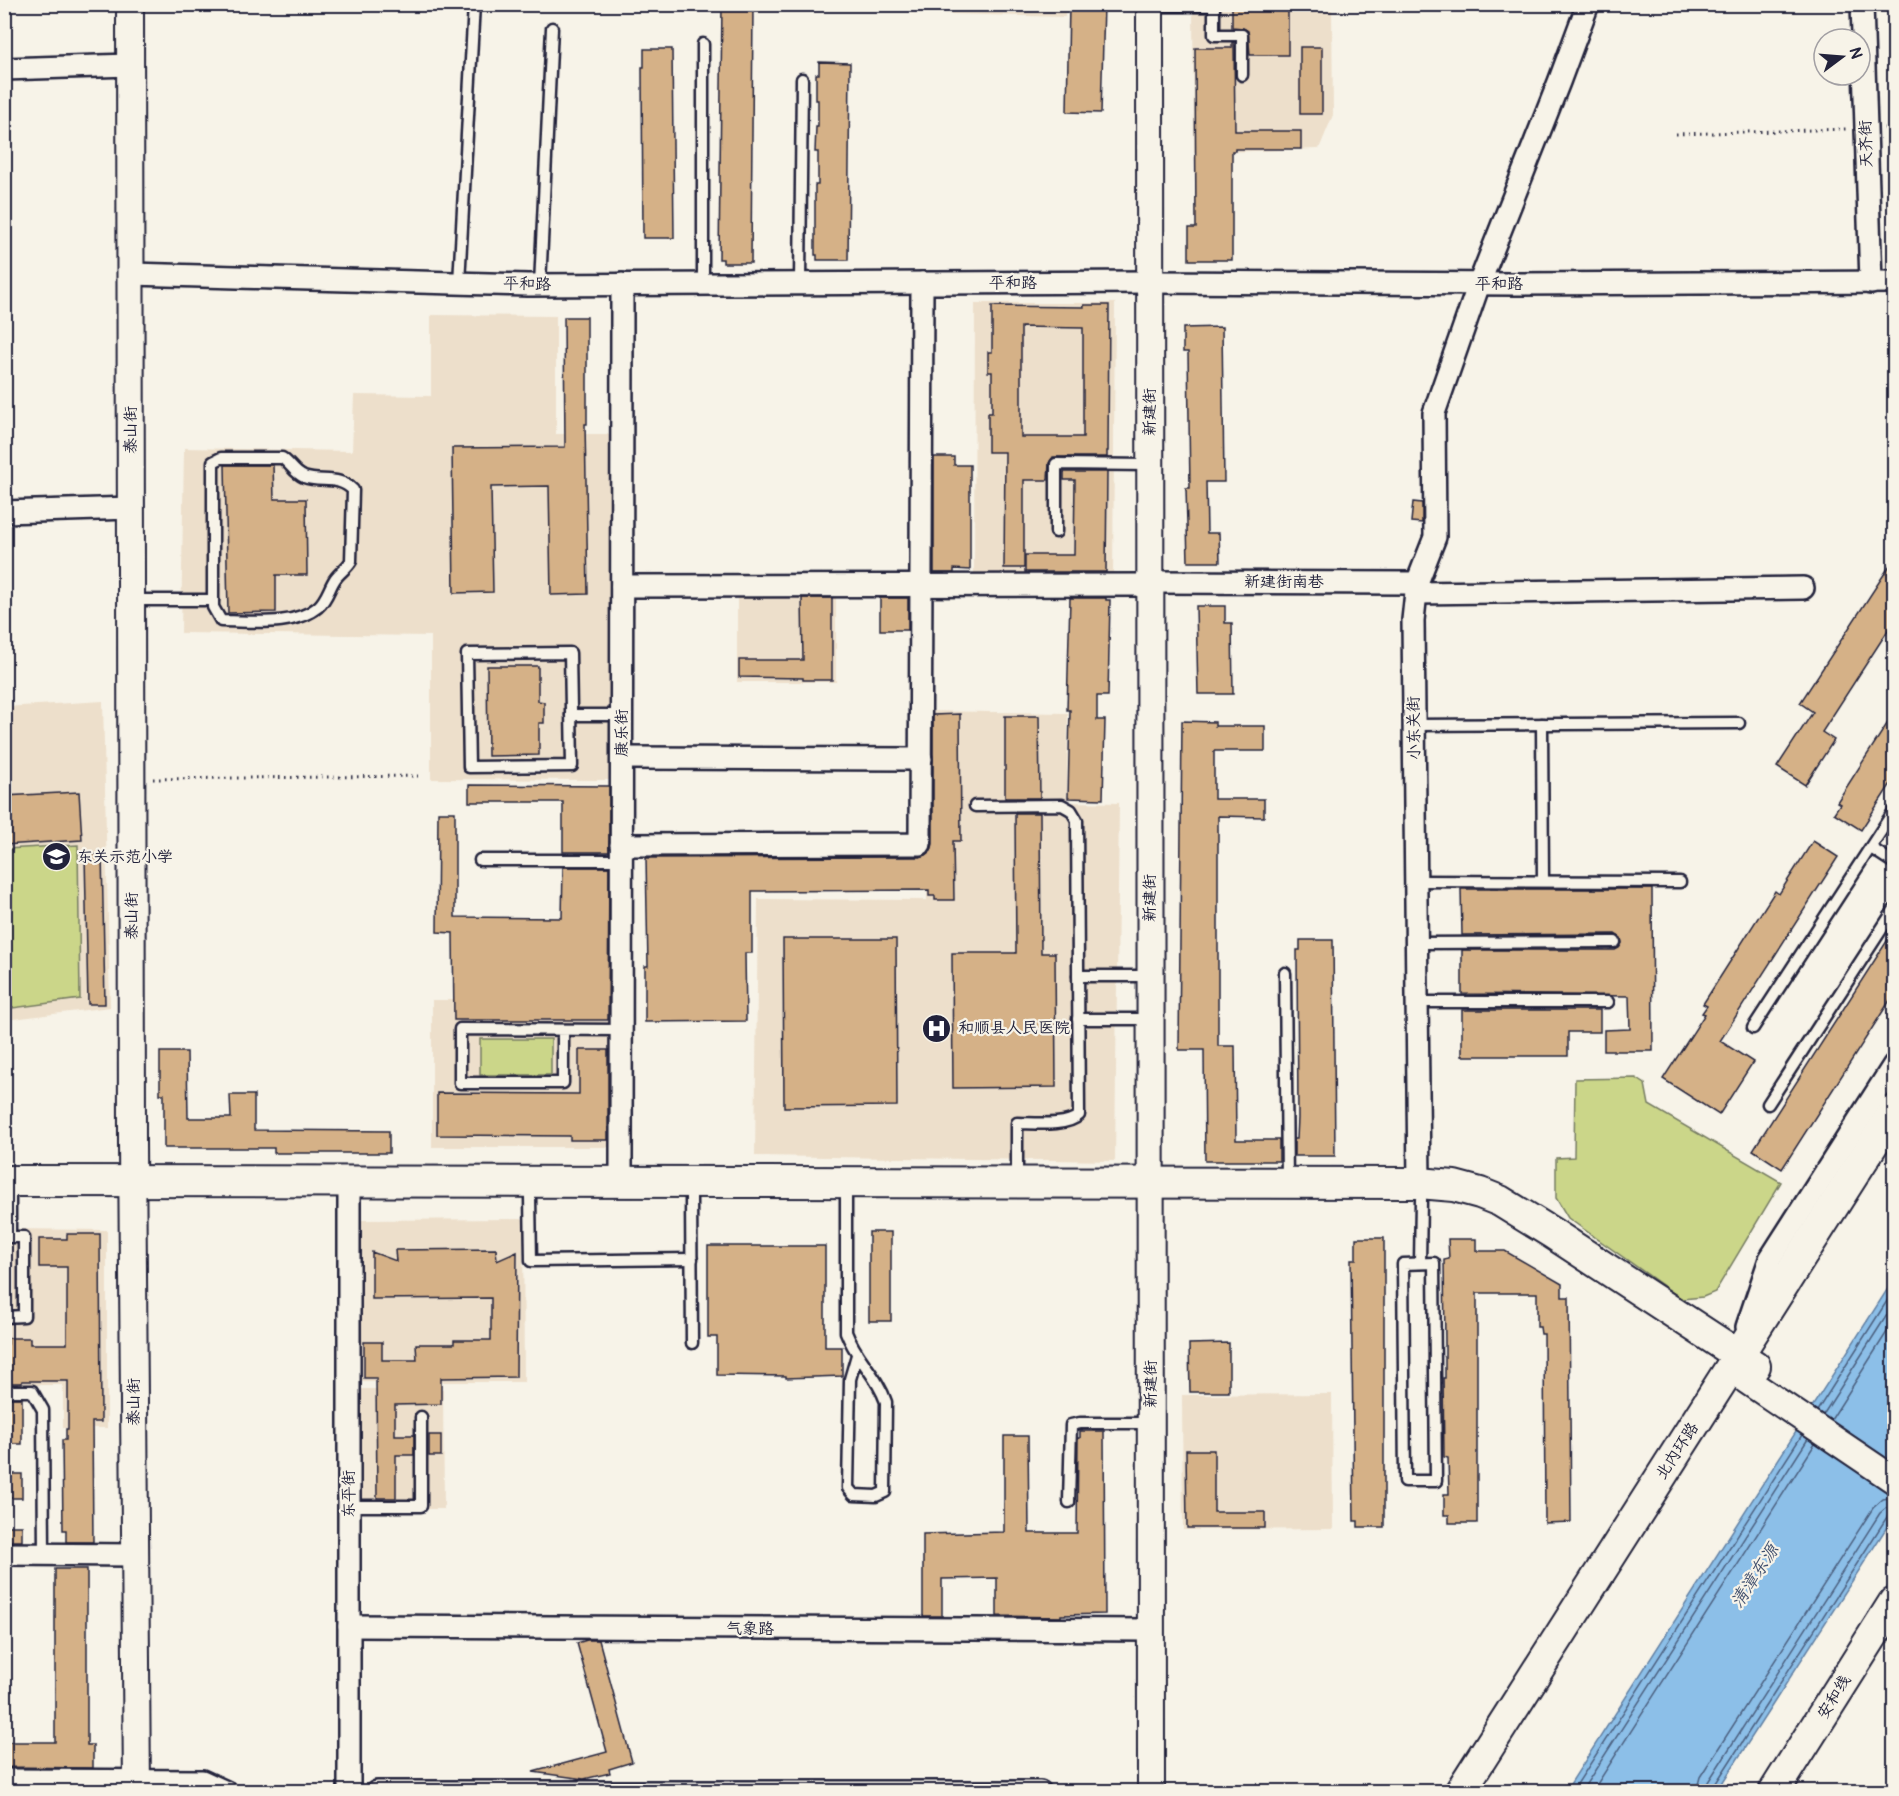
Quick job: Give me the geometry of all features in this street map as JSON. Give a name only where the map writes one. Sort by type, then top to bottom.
[{"type":"main road","name":"北内环路","points":[[1484,1791],[1742,1367],[1894,1111]]},
{"type":"main road","name":"北内环路","points":[[1460,1791],[1742,1367],[1894,1148]]},
{"type":"main road","points":[[6,1191],[621,1182],[846,1190],[1420,1191],[1454,1186],[1500,1201],[1552,1233],[1742,1367]]},
{"type":"main road","points":[[133,1189],[349,1196],[691,1197],[1017,1182],[1151,1190],[1287,1182],[1420,1191]]},
{"type":"main road","name":"安和线","points":[[1774,1791],[1894,1602]]},
{"type":"street","name":"泰山街","points":[[130,4],[137,1786]]},
{"type":"street","name":"小东关街","points":[[1420,1191],[1413,620],[1417,588],[1435,537],[1434,413],[1479,284],[1588,4]]},
{"type":"street","name":"天齐街","points":[[1862,4],[1871,283]]},
{"type":"street","name":"新建街","points":[[1150,5],[1151,1791]]},
{"type":"street","points":[[4,69],[130,65]]},
{"type":"street","name":"平和路","points":[[131,274],[540,285],[1894,282]]},
{"type":"street","points":[[622,853],[920,844],[922,283]]},
{"type":"street","name":"康乐街","points":[[621,1182],[622,284]]},
{"type":"street","points":[[4,512],[131,508]]},
{"type":"street","name":"新建街南巷","points":[[622,586],[1150,584],[1417,588],[1803,588]]},
{"type":"street","points":[[622,758],[921,759]]},
{"type":"street","points":[[1894,1065],[1770,1259],[1742,1367],[1800,1406],[1894,1460]]},
{"type":"street","name":"东平街","points":[[349,1196],[349,1791]]},
{"type":"street","points":[[1800,1406],[1894,1480]]},
{"type":"street","points":[[4,1554],[135,1555]]},
{"type":"street","name":"气象路","points":[[349,1626],[1150,1630]]},
{"type":"street","points":[[4,1780],[137,1786],[202,1781],[226,1791]]},
{"type":"street","points":[[377,1791],[1040,1791]]},
{"type":"lane","points":[[459,283],[474,4]]},
{"type":"lane","points":[[1150,5],[1214,5],[1214,35],[1242,35],[1242,75]]},
{"type":"lane","points":[[540,285],[552,28]]},
{"type":"lane","points":[[703,44],[703,284]]},
{"type":"lane","points":[[800,283],[802,80]]},
{"type":"lane","points":[[221,458],[282,458],[297,473],[305,477],[342,482],[353,490],[353,557],[349,565],[336,577],[318,607],[306,616],[286,620],[221,621],[213,607],[213,600],[213,462],[221,458]]},
{"type":"lane","points":[[1056,532],[1056,464],[1150,465]]},
{"type":"lane","points":[[131,600],[213,600]]},
{"type":"lane","points":[[570,653],[571,715],[572,766],[469,767],[467,654],[570,653]]},
{"type":"lane","points":[[571,715],[622,714]]},
{"type":"lane","points":[[1414,725],[1739,723]]},
{"type":"lane","points":[[1542,724],[1543,882]]},
{"type":"lane","points":[[975,806],[1062,806],[1071,810],[1077,820],[1079,1115],[1074,1120],[1065,1122],[1017,1123],[1017,1182]]},
{"type":"lane","points":[[1753,1028],[1894,812]]},
{"type":"lane","points":[[1871,848],[1894,863]]},
{"type":"lane","points":[[480,860],[622,853]]},
{"type":"lane","points":[[1416,881],[1680,882]]},
{"type":"lane","points":[[1768,1104],[1894,910]]},
{"type":"lane","points":[[1417,943],[1615,942]]},
{"type":"lane","points":[[1285,973],[1287,1182]]},
{"type":"lane","points":[[1078,976],[1150,976]]},
{"type":"lane","points":[[1417,1002],[1608,1002]]},
{"type":"lane","points":[[1078,1019],[1150,1019]]},
{"type":"lane","points":[[563,1030],[563,1083],[460,1083],[460,1029],[621,1030]]},
{"type":"lane","points":[[846,1190],[846,1332],[852,1348],[857,1355],[882,1390],[886,1402],[885,1492],[876,1496],[854,1495],[848,1488],[850,1379],[857,1355]]},
{"type":"lane","points":[[4,1317],[24,1316],[24,1237],[7,1237],[6,1191]]},
{"type":"lane","points":[[1420,1191],[1420,1263]]},
{"type":"lane","points":[[530,1196],[531,1261],[692,1259]]},
{"type":"lane","points":[[691,1197],[692,1343]]},
{"type":"lane","points":[[1420,1263],[1434,1263],[1436,1481],[1405,1482],[1403,1264],[1420,1263]]},
{"type":"lane","points":[[4,1391],[32,1391],[43,1410],[44,1554]]},
{"type":"lane","points":[[349,1506],[421,1506],[420,1417]]},
{"type":"lane","points":[[1069,1502],[1071,1425],[1151,1423]]},
{"type":"path","points":[[1676,135],[1866,129]]},
{"type":"path","points":[[132,780],[418,776]]},
{"type":"shaded area","points":[[911,5],[1065,5],[1065,17],[911,13]]},
{"type":"shaded area","points":[[1193,5],[1332,5],[1333,115],[1319,149],[1194,153]]},
{"type":"shaded area","points":[[975,303],[1115,303],[1113,581],[974,580]]},
{"type":"shaded area","points":[[431,315],[556,316],[556,434],[610,434],[610,780],[431,779],[431,636],[181,633],[184,448],[352,451],[354,395],[431,396]]},
{"type":"shaded area","points":[[737,593],[836,593],[836,682],[737,682]]},
{"type":"shaded area","name":"东关示范小学","points":[[103,701],[110,1007],[5,1020],[5,707]]},
{"type":"shaded area","name":"和顺县人民医院","points":[[925,711],[1068,713],[1067,802],[1119,803],[1115,1161],[755,1156],[758,899],[927,900]]},
{"type":"shaded area","points":[[432,1000],[613,1000],[613,1147],[432,1147]]},
{"type":"shaded area","points":[[523,1219],[524,1382],[362,1382],[361,1220]]},
{"type":"shaded area","points":[[5,1229],[107,1230],[107,1428],[63,1428],[63,1385],[5,1385]]},
{"type":"shaded area","points":[[361,1389],[443,1389],[444,1509],[362,1509]]},
{"type":"shaded area","points":[[1332,1394],[1333,1529],[1183,1530],[1182,1395]]},
{"type":"green space","points":[[78,845],[80,999],[5,1009],[5,849]]},
{"type":"green space","points":[[480,1039],[551,1039],[551,1075],[480,1075]]},
{"type":"green space","points":[[1636,1078],[1645,1084],[1649,1105],[1781,1182],[1715,1292],[1703,1297],[1682,1299],[1568,1218],[1556,1198],[1556,1158],[1574,1157],[1575,1079]]},
{"type":"water","name":"清漳东源","points":[[1894,1279],[1894,1516],[1717,1791],[1565,1792]]},
{"type":"building","points":[[722,4],[753,4],[751,263],[723,263],[723,259],[719,259]]},
{"type":"building","points":[[1069,4],[1104,4],[1101,113],[1067,112]]},
{"type":"building","points":[[1232,4],[1288,4],[1288,55],[1250,55],[1248,31],[1232,27]]},
{"type":"building","points":[[1232,42],[1234,42],[1235,131],[1301,131],[1301,149],[1235,149],[1232,151],[1232,260],[1189,260],[1189,228],[1196,228],[1195,48],[1232,48]]},
{"type":"building","points":[[1300,47],[1322,47],[1322,114],[1300,114]]},
{"type":"building","points":[[644,49],[672,49],[674,238],[643,238],[642,67],[644,67]]},
{"type":"building","points":[[819,62],[850,63],[848,260],[817,260],[817,255],[815,255],[815,185],[818,185],[818,152],[815,152],[816,127],[818,127],[816,74],[819,74]]},
{"type":"building","points":[[1084,305],[1109,305],[1107,457],[1053,457],[1049,463],[1048,480],[1024,480],[1024,568],[1004,568],[1005,452],[988,452],[988,413],[992,413],[992,372],[988,372],[988,352],[992,352],[992,306],[1084,307]],"holes":[[[1021,327],[1083,328],[1083,437],[1021,437]]]},
{"type":"building","points":[[564,317],[587,317],[587,424],[585,424],[588,594],[551,595],[549,486],[491,487],[493,592],[454,593],[452,448],[565,447]]},
{"type":"building","points":[[1222,327],[1224,482],[1206,482],[1207,533],[1219,533],[1220,562],[1188,562],[1186,488],[1190,488],[1188,352],[1183,352],[1183,328]]},
{"type":"building","points":[[934,457],[954,457],[954,465],[970,465],[970,570],[954,569],[954,573],[934,573]]},
{"type":"building","points":[[225,465],[273,465],[274,499],[306,499],[307,575],[276,575],[276,612],[228,613]]},
{"type":"building","points":[[1064,472],[1107,472],[1106,572],[1025,572],[1025,555],[1074,555],[1075,480],[1064,480]]},
{"type":"building","points":[[1413,502],[1422,503],[1422,523],[1411,522]]},
{"type":"building","points":[[1894,559],[1894,621],[1822,732],[1834,740],[1805,785],[1777,767],[1813,712],[1800,703]]},
{"type":"building","points":[[802,598],[832,598],[832,680],[739,677],[739,660],[803,660]]},
{"type":"building","points":[[880,598],[908,598],[908,630],[880,630]]},
{"type":"building","points":[[1070,598],[1110,600],[1108,696],[1097,696],[1097,720],[1105,720],[1103,799],[1068,798],[1070,710],[1067,710]]},
{"type":"building","points":[[1196,606],[1225,606],[1225,623],[1232,623],[1233,694],[1198,694]]},
{"type":"building","points":[[487,666],[538,666],[538,701],[544,702],[544,723],[539,723],[539,755],[488,756]]},
{"type":"building","points":[[1894,713],[1894,779],[1861,830],[1834,813],[1840,804],[1837,802]]},
{"type":"building","points":[[960,714],[961,841],[953,841],[954,900],[935,900],[935,896],[929,896],[929,890],[752,891],[752,953],[745,953],[746,1021],[645,1022],[645,966],[648,966],[646,858],[920,857],[926,855],[931,851],[933,844],[933,715]]},
{"type":"building","points":[[1005,716],[1039,716],[1040,798],[1005,798]]},
{"type":"building","points":[[1182,721],[1215,722],[1215,726],[1265,726],[1265,751],[1214,751],[1214,799],[1264,799],[1264,817],[1218,816],[1218,1046],[1235,1046],[1236,1140],[1279,1140],[1279,1161],[1205,1161],[1204,1050],[1179,1050]]},
{"type":"building","points":[[469,785],[609,786],[609,852],[563,852],[563,802],[469,802]]},
{"type":"building","points":[[79,792],[82,840],[4,845],[4,796]]},
{"type":"building","points":[[438,812],[455,812],[455,917],[562,918],[563,867],[609,867],[608,1020],[454,1020],[453,933],[437,932]]},
{"type":"building","points":[[1015,813],[1040,813],[1041,953],[1055,953],[1056,1087],[953,1088],[952,953],[1016,953]]},
{"type":"building","points":[[1813,841],[1838,857],[1720,1041],[1753,1062],[1719,1115],[1663,1079],[1705,1014],[1702,1013],[1707,1006],[1703,1004],[1775,891],[1779,894]]},
{"type":"building","points":[[102,854],[105,1004],[88,1004],[85,855]]},
{"type":"building","points":[[1461,889],[1652,889],[1653,1051],[1604,1051],[1604,1030],[1630,1029],[1629,996],[1462,994],[1462,950],[1615,950],[1622,943],[1621,938],[1615,934],[1462,935]]},
{"type":"building","points":[[1894,930],[1894,994],[1782,1169],[1753,1150]]},
{"type":"building","points":[[783,939],[896,939],[897,1106],[784,1107]]},
{"type":"building","points":[[1300,940],[1333,940],[1335,1156],[1294,1156],[1298,1118],[1297,950],[1300,950]]},
{"type":"building","points":[[1462,1010],[1600,1010],[1600,1032],[1568,1032],[1568,1056],[1462,1056]]},
{"type":"building","points":[[579,1050],[608,1050],[608,1140],[570,1140],[570,1136],[437,1135],[437,1093],[579,1094]]},
{"type":"building","points":[[160,1052],[187,1052],[188,1118],[231,1118],[230,1095],[254,1095],[254,1130],[389,1131],[389,1153],[274,1153],[274,1148],[164,1148],[164,1094],[160,1094]]},
{"type":"building","points":[[869,1232],[891,1232],[891,1321],[869,1321]]},
{"type":"building","points":[[67,1234],[100,1234],[101,1422],[92,1422],[93,1542],[66,1542],[66,1530],[63,1530],[62,1440],[66,1440],[66,1429],[68,1429],[68,1381],[4,1383],[4,1344],[8,1344],[8,1338],[30,1338],[30,1344],[67,1344],[67,1267],[39,1267],[39,1239],[67,1239]]},
{"type":"building","points":[[1356,1238],[1384,1238],[1384,1527],[1358,1527],[1358,1521],[1354,1521],[1351,1259],[1356,1259]]},
{"type":"building","points":[[1448,1239],[1476,1239],[1476,1251],[1505,1251],[1562,1284],[1562,1297],[1569,1297],[1571,1522],[1545,1523],[1544,1334],[1541,1334],[1540,1327],[1537,1327],[1537,1293],[1477,1293],[1477,1523],[1449,1523],[1449,1515],[1444,1515],[1444,1494],[1449,1494],[1448,1458],[1444,1457],[1443,1378],[1445,1378],[1444,1260],[1449,1259]]},
{"type":"building","points":[[708,1246],[825,1246],[825,1347],[842,1347],[842,1376],[786,1378],[786,1376],[717,1375],[717,1337],[708,1337]]},
{"type":"building","points":[[496,1249],[497,1261],[517,1252],[516,1377],[441,1378],[441,1404],[395,1405],[395,1435],[414,1435],[414,1455],[396,1455],[396,1498],[377,1498],[376,1378],[364,1378],[364,1342],[382,1342],[382,1360],[417,1360],[416,1344],[454,1344],[454,1340],[491,1340],[491,1298],[372,1299],[372,1252],[396,1261],[395,1250]]},
{"type":"building","points":[[1229,1343],[1229,1392],[1190,1392],[1189,1344]]},
{"type":"building","points":[[4,1398],[22,1398],[22,1444],[4,1444]]},
{"type":"building","points":[[1080,1431],[1104,1431],[1105,1614],[1061,1615],[1061,1617],[997,1616],[997,1578],[942,1579],[942,1616],[923,1616],[923,1534],[1004,1532],[1004,1436],[1028,1436],[1029,1533],[1077,1533]]},
{"type":"building","points":[[429,1435],[441,1435],[441,1456],[429,1456]]},
{"type":"building","points":[[1186,1450],[1214,1450],[1214,1512],[1265,1512],[1265,1528],[1187,1528]]},
{"type":"building","points":[[4,1474],[22,1474],[22,1498],[4,1498]]},
{"type":"building","points":[[4,1526],[22,1526],[22,1541],[4,1541]]},
{"type":"building","points":[[55,1569],[87,1569],[87,1745],[93,1745],[93,1768],[4,1767],[4,1742],[55,1742]]},
{"type":"building","points":[[599,1640],[632,1762],[609,1769],[610,1773],[584,1779],[533,1772],[607,1752],[577,1643]]},
{"type":"place","name":"东关示范小学","points":[[56,857]]},
{"type":"place","name":"和顺县人民医院","points":[[937,1028]]}]
